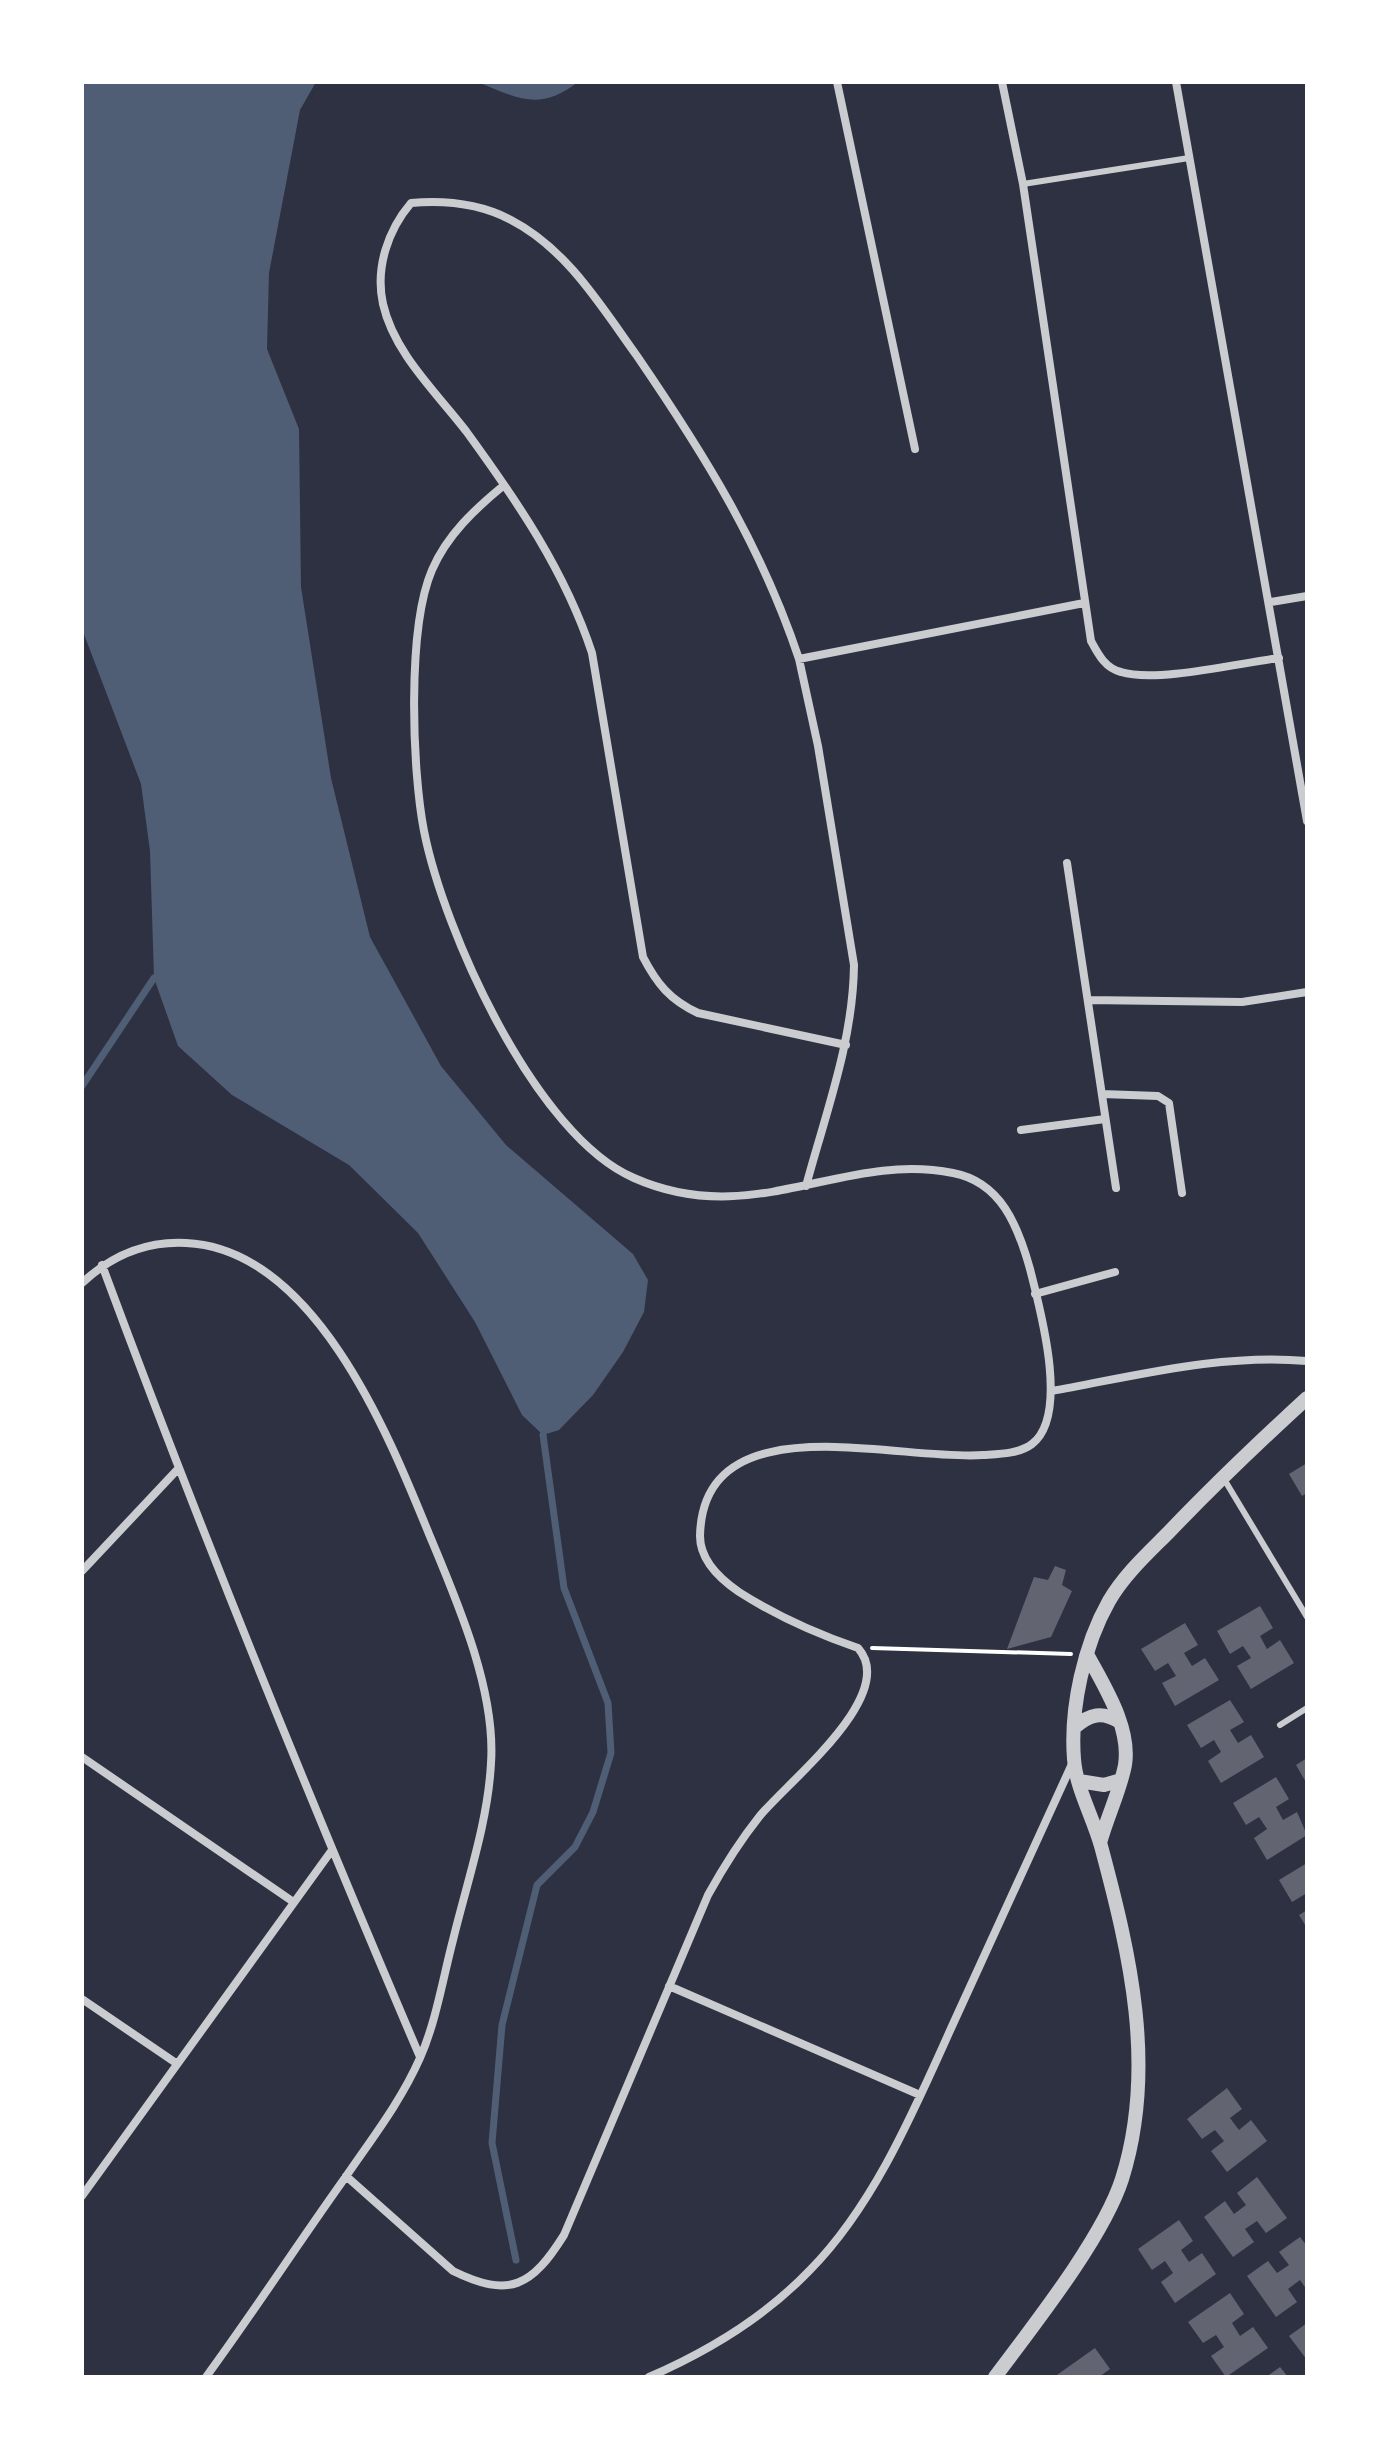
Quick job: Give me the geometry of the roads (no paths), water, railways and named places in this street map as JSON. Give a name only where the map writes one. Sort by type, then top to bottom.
[{"type":"street","points":[[837,82],[915,449]]},
{"type":"street","points":[[1002,82],[1023,184],[1091,641],[1102,661],[1119,672],[1145,675],[1279,658]]},
{"type":"street","points":[[1176,82],[1271,602],[1307,821]]},
{"type":"street","points":[[806,1186],[846,1045],[853,1000],[854,965],[818,746],[799,659],[779,598],[747,529],[688,431],[587,285],[551,248],[512,220],[480,207],[443,200],[411,203],[395,222],[382,259],[382,302],[395,338],[503,486],[550,556],[576,604],[592,653],[643,957],[657,984],[676,1003],[698,1013],[846,1045]]},
{"type":"street","points":[[346,2176],[453,2271],[485,2284],[519,2284],[531,2279],[547,2262],[564,2235],[708,1895],[732,1852],[855,1710],[868,1670],[865,1656],[858,1648],[780,1615],[736,1590],[712,1569],[700,1545],[702,1515],[712,1488],[729,1467],[757,1454],[790,1448],[963,1456],[1009,1453],[1031,1446],[1050,1416],[1052,1391],[1035,1294],[1010,1216],[999,1196],[979,1181],[954,1173],[913,1169],[746,1197],[707,1199],[661,1189],[638,1180],[594,1153],[560,1118],[526,1072],[455,937],[424,832],[413,726],[423,604],[432,569],[467,516],[503,486]]},
{"type":"street","points":[[1271,602],[1307,596]]},
{"type":"street","points":[[799,659],[1084,603]]},
{"type":"street","points":[[1067,863],[1116,1188]]},
{"type":"street","points":[[1088,1000],[1242,1002],[1307,992]]},
{"type":"street","points":[[1102,1094],[1158,1096],[1169,1103],[1182,1193]]},
{"type":"street","points":[[1021,1130],[1105,1119]]},
{"type":"street","points":[[82,1283],[119,1255],[167,1242],[199,1244],[238,1255],[287,1287],[347,1362],[402,1467],[445,1572],[489,1711],[491,1762],[481,1828],[420,2057],[385,2123],[206,2377]]},
{"type":"street","points":[[102,1265],[177,1470],[420,2057]]},
{"type":"street","points":[[1035,1294],[1115,1272]]},
{"type":"street","points":[[1052,1391],[1185,1367],[1281,1359],[1307,1361]]},
{"type":"street","points":[[995,2377],[1092,2237],[1121,2181],[1136,2121],[1140,2069],[1137,2018],[1123,1936],[1100,1843],[1074,1760],[1075,1727],[1087,1654],[1109,1601],[1124,1578],[1222,1476],[1307,1398]]},
{"type":"street","points":[[82,1571],[177,1470]]},
{"type":"street","points":[[1087,1654],[1120,1722],[1126,1750],[1121,1780],[1100,1843]]},
{"type":"street","points":[[1075,1727],[1094,1715],[1104,1714],[1120,1722]]},
{"type":"street","points":[[82,1757],[292,1901]]},
{"type":"street","points":[[649,2377],[670,2372],[766,2310],[813,2268],[848,2224],[920,2095],[1074,1760]]},
{"type":"street","points":[[1079,1781],[1096,1785],[1121,1780]]},
{"type":"street","points":[[82,2196],[292,1901],[332,1850]]},
{"type":"street","points":[[669,1986],[920,2095]]},
{"type":"street","points":[[82,1999],[176,2063]]},
{"type":"lane","points":[[1023,184],[1189,158]]},
{"type":"lane","points":[[1222,1476],[1307,1617]]},
{"type":"lane","points":[[1280,1725],[1307,1708]]},
{"type":"water","points":[[82,82],[316,82],[300,110],[269,273],[267,349],[299,429],[301,587],[331,778],[370,937],[441,1066],[506,1145],[633,1254],[648,1280],[644,1312],[623,1352],[593,1395],[559,1430],[543,1435],[522,1415],[475,1322],[418,1233],[349,1165],[232,1095],[178,1046],[154,978],[150,851],[141,784],[82,629]]},
{"type":"water","points":[[477,82],[578,82],[552,97],[528,99]]},
{"type":"waterway","points":[[82,1086],[154,978]]},
{"type":"waterway","points":[[516,2260],[492,2143],[502,2025],[537,1885],[575,1847],[593,1812],[611,1753],[608,1703],[564,1588],[543,1435]]}]
